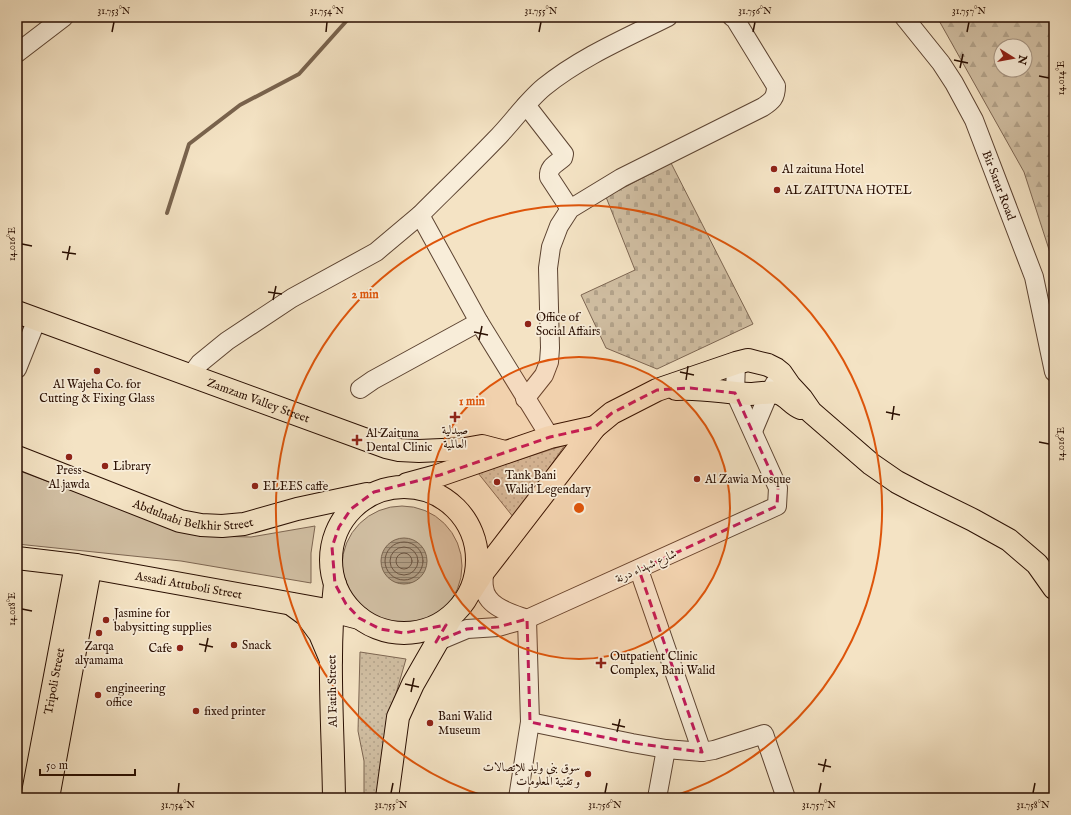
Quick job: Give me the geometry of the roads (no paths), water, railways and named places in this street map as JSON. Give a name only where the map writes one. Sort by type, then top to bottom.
[{"type":"main road","name":"Zamzam Valley Street","points":[[27,316],[386,447],[399,450],[419,451],[465,449],[482,446],[505,452]]},
{"type":"main road","points":[[387,798],[398,717],[413,684],[436,642],[452,616],[461,606],[484,571],[595,427],[612,412],[658,390],[736,363],[748,360],[757,362],[768,365],[781,373],[811,412],[871,464],[918,494],[973,520],[1008,540],[1037,564],[1054,588]]},
{"type":"main road","points":[[658,390],[690,388],[735,393],[778,393],[795,406],[811,412]]},
{"type":"main road","points":[[399,486],[440,475],[550,437],[595,427]]},
{"type":"main road","name":"Abdulnabi Belkhir Street","points":[[17,457],[180,521],[201,525],[222,526],[244,524],[297,509],[399,486]]},
{"type":"main road","points":[[399,486],[420,487],[438,494],[460,511],[474,536],[477,549],[478,564],[471,591]]},
{"type":"main road","points":[[374,492],[351,509],[339,527],[332,547],[331,568],[335,584],[343,601],[359,618],[367,623],[380,629],[404,633],[428,630],[452,616]]},
{"type":"main road","name":"Assadi Attuboli Street","points":[[17,558],[83,566],[332,611],[359,618]]},
{"type":"main road","name":"Tripoli Street","points":[[32,798],[83,566]]},
{"type":"main road","name":"Tripoli Street","points":[[48,798],[83,566]]},
{"type":"main road","name":"Al Fatih Street","points":[[334,798],[331,660],[332,611],[335,584]]},
{"type":"main road","points":[[291,604],[306,615],[320,634],[331,660]]},
{"type":"street","points":[[17,53],[64,17]]},
{"type":"street","points":[[191,375],[200,363],[227,341],[292,298],[376,252],[420,215],[496,140],[526,105],[543,88],[567,70],[668,17]]},
{"type":"street","points":[[526,399],[544,375],[549,362],[548,268],[551,247],[559,226],[570,210],[621,178],[763,107],[771,101],[776,94],[776,86],[735,19],[732,17]]},
{"type":"street","name":"Bir Sarar Road","points":[[904,17],[941,63],[954,83],[974,120],[1034,277],[1054,372]]},
{"type":"street","points":[[526,105],[564,154],[563,158],[548,172],[549,177],[570,210]]},
{"type":"street","points":[[420,215],[479,322],[550,437]]},
{"type":"street","points":[[17,369],[27,316]]},
{"type":"street","points":[[360,389],[373,380],[479,322]]},
{"type":"street","points":[[736,363],[735,393],[753,431]]},
{"type":"street","points":[[753,431],[770,393],[781,373]]},
{"type":"street","name":"شارع شهداء درنة","points":[[436,642],[467,629],[498,627],[526,619],[639,570],[777,506],[778,488],[753,431]]},
{"type":"street","points":[[639,570],[702,752]]},
{"type":"street","points":[[484,571],[484,588],[490,601],[507,612],[526,619],[530,722],[518,798]]},
{"type":"street","points":[[530,722],[666,749],[702,752],[714,750],[764,734],[786,798]]},
{"type":"street","points":[[657,798],[666,749]]},
{"type":"water","points":[[409,538],[413,539],[423,548],[426,552],[426,570],[417,580],[409,584],[399,584],[391,580],[382,570],[381,556],[385,548],[395,539]]},
{"type":"waterway","points":[[167,213],[189,144],[240,105],[299,74],[350,17]]},
{"type":"place","name":"Al zaituna Hotel","points":[[774,169]]},
{"type":"place","name":"AL ZAITUNA HOTEL","points":[[777,190]]},
{"type":"place","name":"Office of Social Affairs","points":[[528,324]]},
{"type":"place","name":"Al Wajeha Co. for Cutting & Fixing Glass","points":[[97,371]]},
{"type":"place","name":"صيدلية العالمية","points":[[455,417]]},
{"type":"place","name":"Al Zaituna Dental Clinic","points":[[357,440]]},
{"type":"place","name":"Press Al jawda","points":[[69,457]]},
{"type":"place","name":"Library","points":[[105,466]]},
{"type":"place","name":"Al Zawia Mosque","points":[[697,479]]},
{"type":"place","name":"Tank Bani Walid Legendary","points":[[497,482]]},
{"type":"place","name":"ELEES caffe","points":[[255,486]]},
{"type":"place","name":"Jasmine for babysitting supplies","points":[[106,620]]},
{"type":"place","name":"Zarqa alyamama","points":[[99,633]]},
{"type":"place","name":"Snack","points":[[234,645]]},
{"type":"place","name":"Cafe","points":[[180,648]]},
{"type":"place","name":"Outpatient Clinic Complex, Bani Walid","points":[[601,663]]},
{"type":"place","name":"engineering office","points":[[98,695]]},
{"type":"place","name":"fixed printer","points":[[196,711]]},
{"type":"place","name":"Bani Walid Museum","points":[[430,723]]},
{"type":"place","name":"سوق بني وليد للإتصالات و تقنية المعلومات","points":[[588,774]]}]
